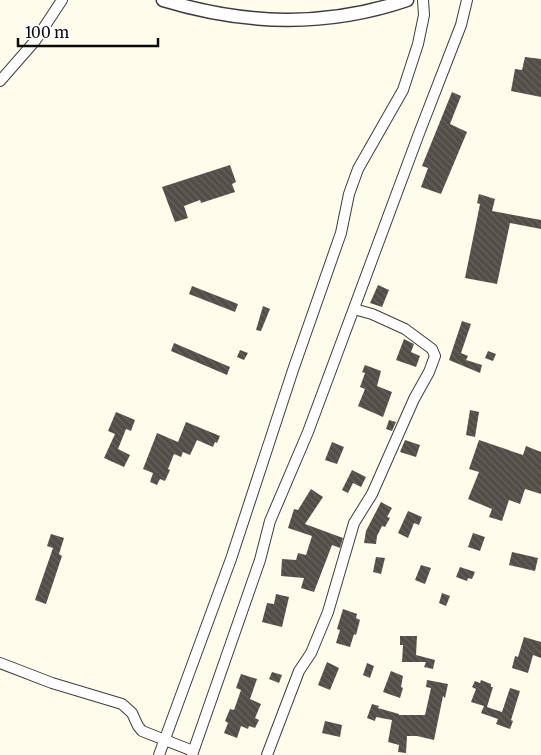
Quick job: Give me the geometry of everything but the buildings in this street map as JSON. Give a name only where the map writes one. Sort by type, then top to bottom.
[{"type":"street","points":[[0,82],[35,41],[62,0]]},
{"type":"street","points":[[163,0],[198,10],[242,18],[284,21],[345,16],[386,7],[407,0]]},
{"type":"street","points":[[159,755],[231,560],[341,232],[349,194],[358,169],[403,90],[418,44],[424,15],[423,0]]},
{"type":"street","points":[[0,663],[52,683],[122,704],[132,713],[142,731],[192,753],[260,560],[270,521],[300,454],[461,25],[467,0]]},
{"type":"street","points":[[267,755],[299,671],[311,652],[328,612],[354,523],[372,494],[414,399],[429,372],[434,356],[432,349],[405,329],[372,314],[354,309]]}]
